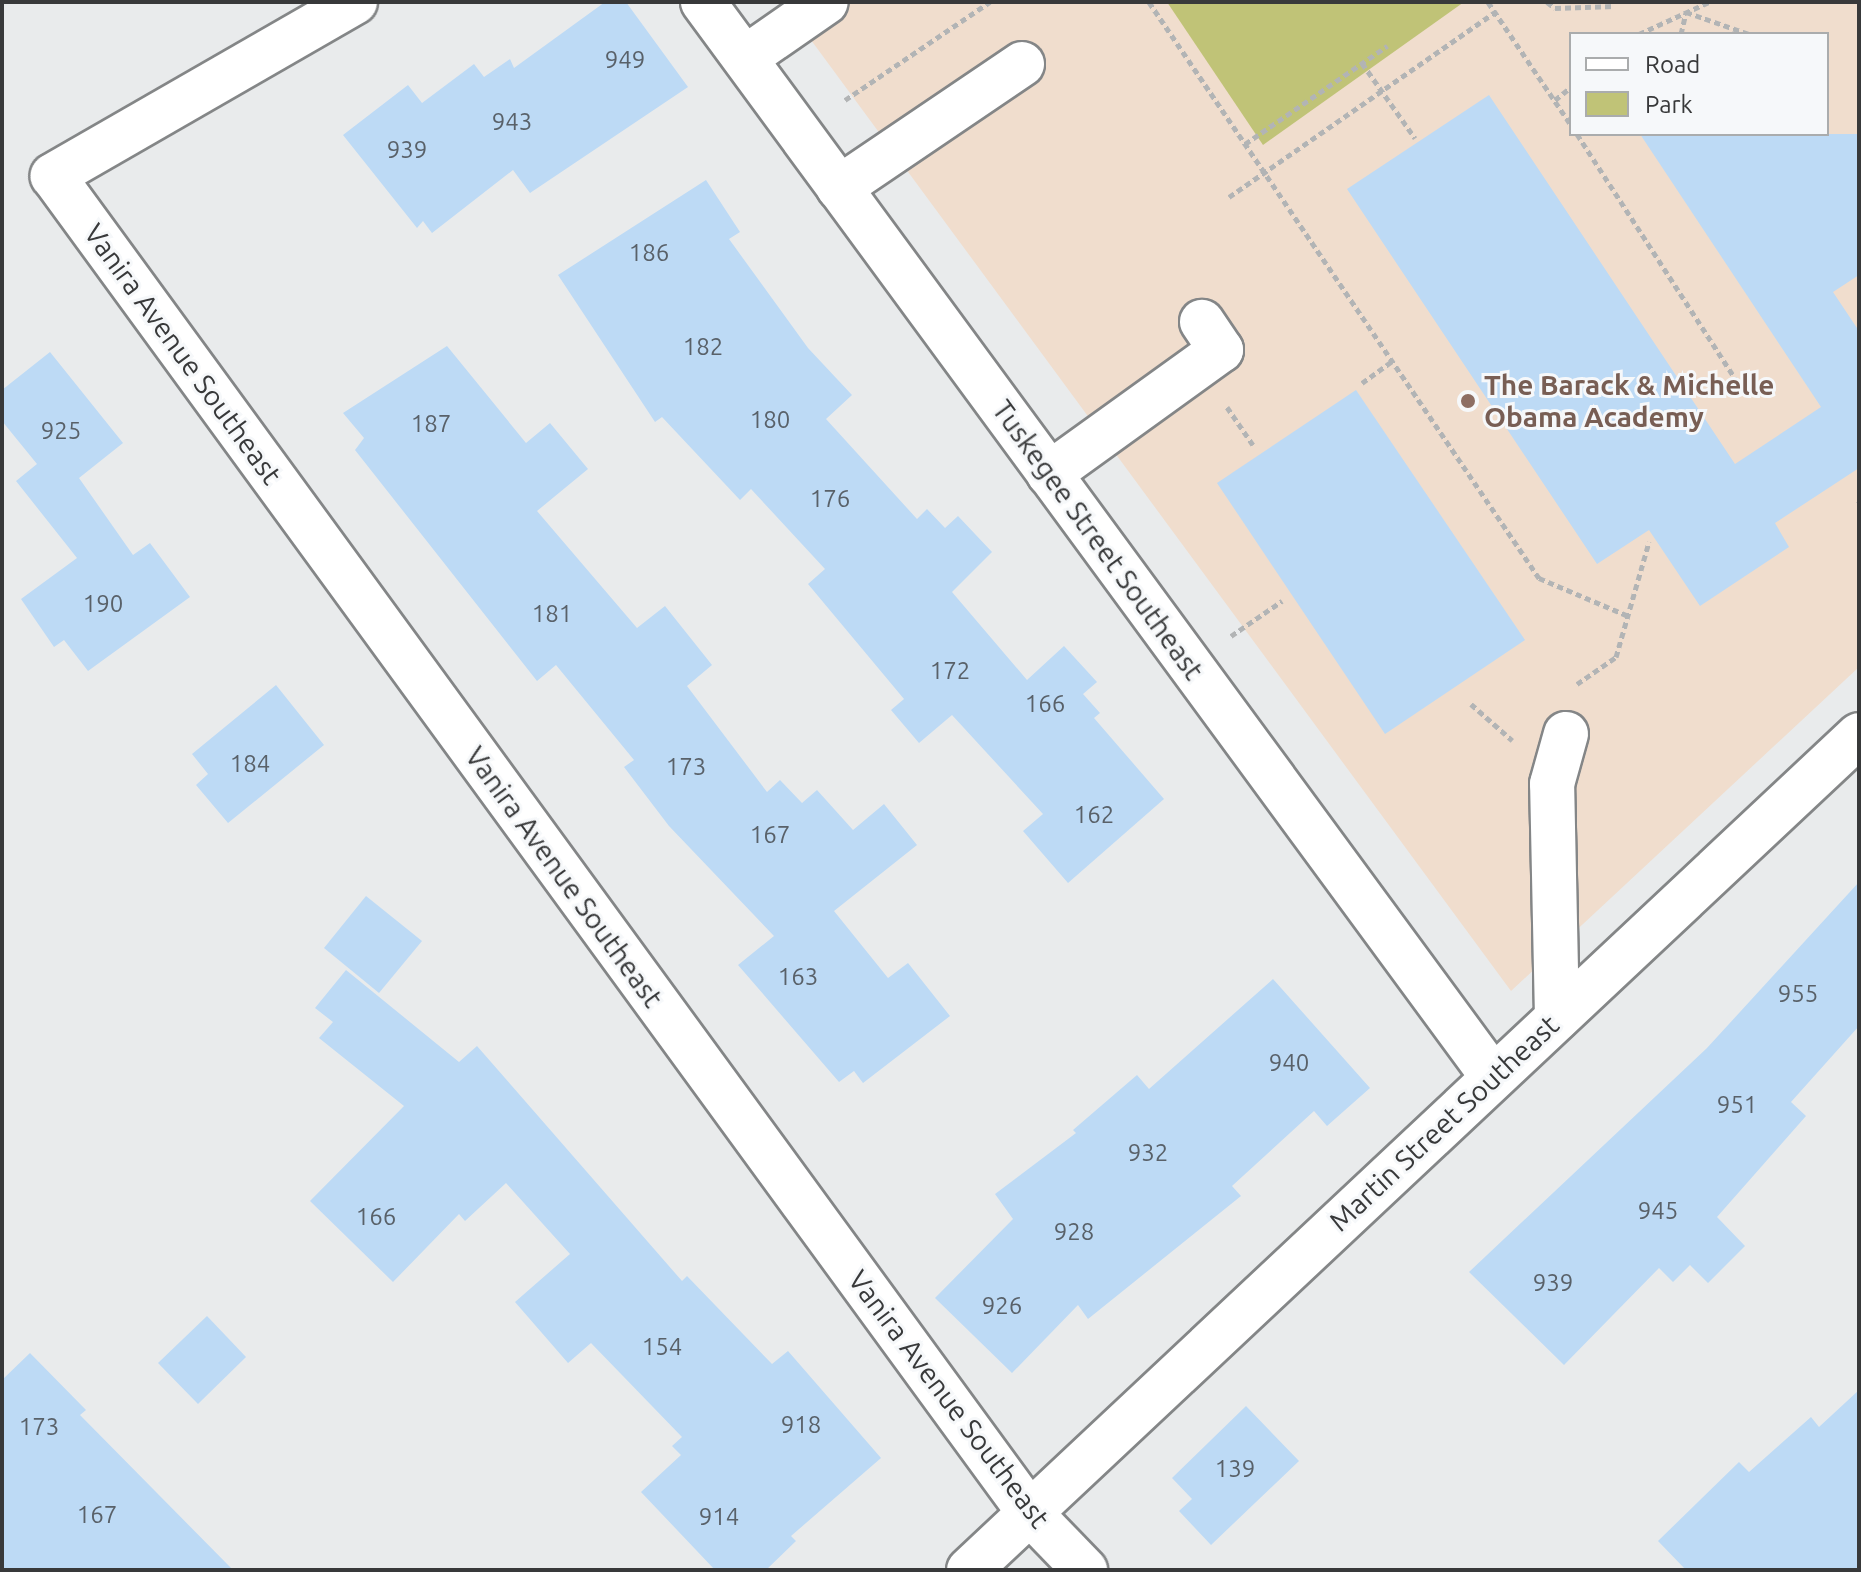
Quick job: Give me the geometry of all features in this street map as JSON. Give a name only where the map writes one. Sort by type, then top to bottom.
[{"type":"street","name":"Vanira Avenue Southeast","points":[[355,2],[53,176],[1029,1512],[1085,1570]]},
{"type":"street","name":"Tuskegee Street Southeast","points":[[703,2],[1493,1077]]},
{"type":"street","points":[[745,58],[826,2]]},
{"type":"street","points":[[839,188],[1022,64]]},
{"type":"street","points":[[1049,474],[1221,350],[1202,322]]},
{"type":"street","points":[[1557,1018],[1552,784],[1566,734]]},
{"type":"street","name":"Martin Street Southeast","points":[[969,1570],[1859,735]]},
{"type":"path","points":[[845,100],[990,2]]},
{"type":"path","points":[[1149,2],[1539,578],[1626,615]]},
{"type":"path","points":[[1488,2],[1569,122]]},
{"type":"path","points":[[1547,2],[1555,8],[1615,6]]},
{"type":"path","points":[[1643,32],[1709,2]]},
{"type":"path","points":[[1229,197],[1384,94],[1495,12]]},
{"type":"path","points":[[1681,32],[1686,12]]},
{"type":"path","points":[[1686,12],[1743,32]]},
{"type":"path","points":[[1245,144],[1387,46]]},
{"type":"path","points":[[1362,63],[1415,138]]},
{"type":"path","points":[[1555,100],[1569,89]]},
{"type":"path","points":[[1578,136],[1735,378]]},
{"type":"path","points":[[1362,383],[1392,361]]},
{"type":"path","points":[[1637,580],[1649,542]]},
{"type":"path","points":[[1230,636],[1282,601]]},
{"type":"path","points":[[1471,704],[1514,742]]},
{"type":"shaded area","name":"The Barack & Michelle Obama Academy","points":[[783,2],[1859,2],[1859,667],[1511,991]]},
{"type":"green space","points":[[1167,2],[1464,2],[1263,145]]},
{"type":"building","points":[[605,2],[626,2],[688,87],[530,193],[513,170],[432,233],[423,221],[417,228],[343,135],[408,85],[422,103],[474,64],[484,77],[510,59],[514,68]]},
{"type":"building","points":[[1489,95],[1735,464],[1821,407],[1641,136],[1859,134],[1859,275],[1833,292],[1859,331],[1859,468],[1775,523],[1789,547],[1700,606],[1649,530],[1597,564],[1347,189]]},
{"type":"building","points":[[706,180],[740,232],[729,239],[808,348],[852,395],[826,419],[917,519],[927,509],[945,528],[958,516],[992,552],[952,592],[1027,680],[1064,646],[1097,682],[1083,694],[1100,713],[1094,718],[1164,799],[1068,883],[1023,831],[1043,814],[952,715],[919,743],[891,710],[904,699],[808,584],[825,569],[751,489],[740,500],[662,417],[655,422],[558,275]]},
{"type":"building","points":[[447,346],[526,443],[550,423],[588,469],[537,511],[637,628],[665,606],[712,665],[687,686],[767,792],[780,780],[802,803],[817,790],[853,830],[884,804],[917,845],[834,911],[888,978],[908,963],[950,1016],[863,1083],[854,1071],[839,1082],[738,965],[774,936],[669,826],[624,767],[634,760],[556,665],[537,681],[355,450],[364,438],[343,413]]},
{"type":"building","points":[[50,352],[123,443],[79,478],[133,555],[150,543],[190,597],[88,671],[64,640],[54,647],[21,599],[77,558],[16,481],[37,464],[2,421],[2,390]]},
{"type":"building","points":[[1356,390],[1525,640],[1385,734],[1217,483]]},
{"type":"building","points":[[276,685],[324,745],[228,823],[196,785],[208,774],[192,754]]},
{"type":"building","points":[[1859,882],[1859,1026],[1791,1102],[1806,1116],[1717,1217],[1745,1246],[1708,1283],[1690,1265],[1673,1282],[1659,1268],[1564,1365],[1469,1272],[1707,1048]]},
{"type":"building","points":[[366,896],[422,941],[379,993],[324,948]]},
{"type":"building","points":[[346,970],[459,1062],[477,1046],[682,1281],[687,1276],[772,1364],[788,1351],[881,1458],[791,1536],[796,1541],[766,1570],[715,1570],[641,1492],[681,1455],[672,1446],[682,1437],[591,1343],[568,1363],[515,1302],[570,1254],[506,1183],[465,1221],[459,1214],[393,1282],[310,1201],[404,1106],[319,1038],[333,1022],[315,1008]]},
{"type":"building","points":[[1273,979],[1370,1088],[1327,1126],[1314,1111],[1232,1186],[1241,1196],[1088,1319],[1078,1305],[1012,1373],[935,1298],[1013,1219],[995,1194],[1076,1133],[1073,1130],[1137,1075],[1149,1089]]},
{"type":"building","points":[[207,1316],[246,1357],[198,1404],[158,1363]]},
{"type":"building","points":[[30,1353],[86,1410],[80,1415],[233,1570],[2,1570],[2,1380]]},
{"type":"building","points":[[1859,1390],[1859,1570],[1686,1570],[1658,1541],[1739,1462],[1749,1472],[1811,1417],[1819,1427]]},
{"type":"building","points":[[1246,1406],[1299,1461],[1211,1545],[1179,1511],[1192,1499],[1172,1478]]},
{"type":"place","name":"The Barack & Michelle Obama Academy","points":[[1468,401]]}]
